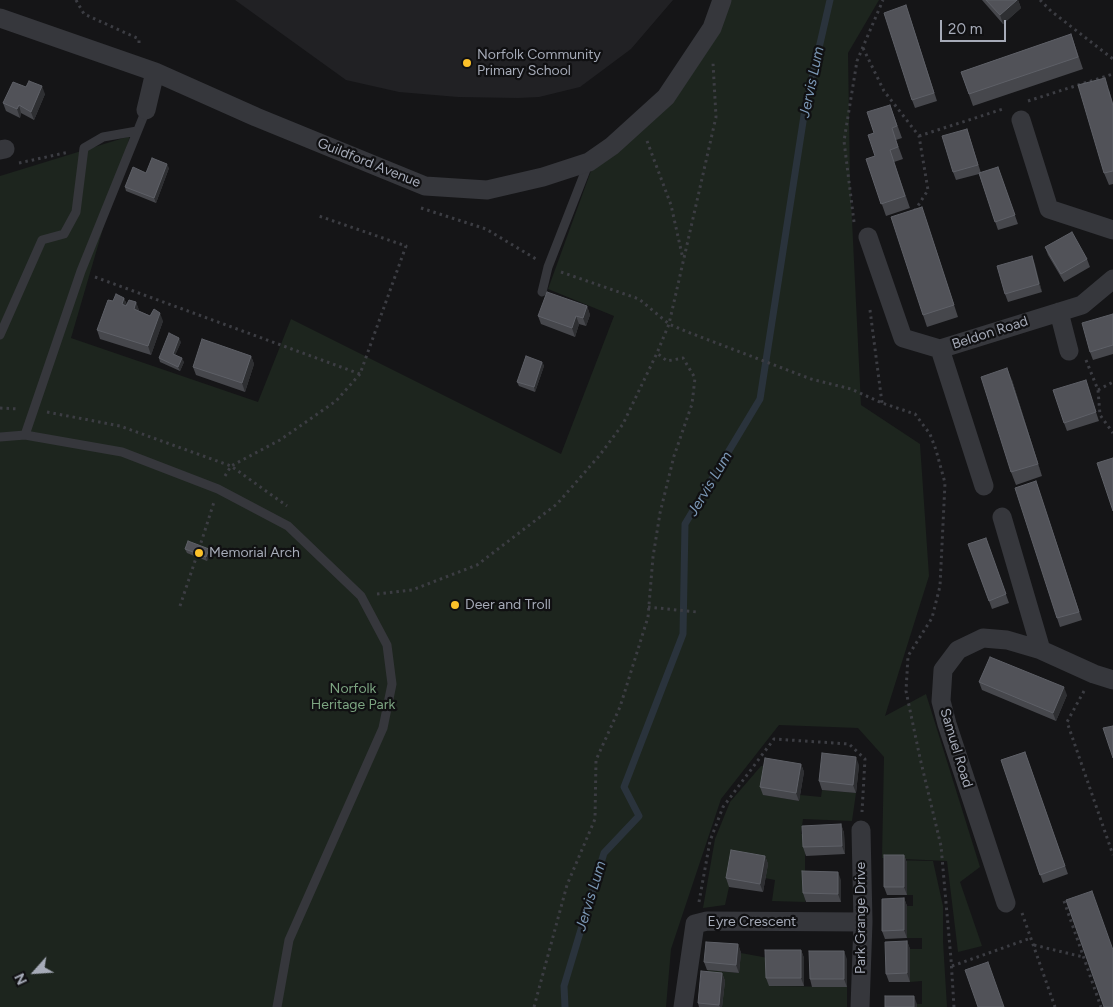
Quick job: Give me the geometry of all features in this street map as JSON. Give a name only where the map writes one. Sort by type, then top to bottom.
[{"type":"street","name":"Guildford Avenue","points":[[0,18],[147,69],[256,117],[425,186],[487,190],[543,177],[589,162],[612,146],[666,97],[712,28],[722,0]]},
{"type":"street","points":[[146,110],[147,69]]},
{"type":"street","points":[[1021,120],[1049,209],[1113,230]]},
{"type":"street","points":[[861,231],[903,338],[940,349]]},
{"type":"street","name":"Beldon Road","points":[[984,486],[940,349],[1082,305],[1113,279]]},
{"type":"street","points":[[1058,312],[1069,351]]},
{"type":"street","points":[[1002,517],[1041,650]]},
{"type":"street","name":"Samuel Road","points":[[1006,903],[947,724],[941,701],[943,670],[958,650],[983,638],[1007,640],[1041,650],[1094,674],[1113,680]]},
{"type":"street","name":"Park Grange Drive","points":[[860,1007],[863,922],[861,830]]},
{"type":"street","name":"Eyre Crescent","points":[[683,1007],[695,924],[707,921],[863,922]]},
{"type":"lane","points":[[26,435],[81,271],[146,110]]},
{"type":"lane","points":[[0,334],[42,240],[64,234],[76,212],[84,148],[103,137],[137,131]]},
{"type":"lane","points":[[542,292],[548,267],[589,162]]},
{"type":"lane","points":[[0,436],[26,435],[122,452],[218,489],[288,526],[361,596],[387,645],[392,684],[383,728],[289,940],[277,1007]]},
{"type":"path","points":[[76,0],[84,14],[139,39],[147,69]]},
{"type":"path","points":[[861,231],[844,141],[858,60],[883,0]]},
{"type":"path","points":[[1040,0],[1051,11],[1113,59]]},
{"type":"path","points":[[361,596],[412,590],[477,565],[557,504],[599,456],[623,424],[669,324],[716,118],[712,28]]},
{"type":"path","points":[[863,48],[884,91],[920,136],[928,190],[915,211],[907,215]]},
{"type":"path","points":[[638,122],[652,150],[671,205],[683,261]]},
{"type":"path","points":[[3,149],[14,164],[42,160],[84,148]]},
{"type":"path","points":[[180,606],[218,489],[231,466],[280,440],[336,401],[360,374],[406,246],[316,215]]},
{"type":"path","points":[[81,271],[360,374]]},
{"type":"path","points":[[868,302],[882,403]]},
{"type":"path","points":[[685,331],[811,379],[852,389],[882,403],[915,414],[930,434],[945,483],[940,586],[932,618],[908,656],[906,692],[941,846],[954,1007]]},
{"type":"path","points":[[1069,351],[1082,351],[1098,390],[1100,415],[1113,433]]},
{"type":"path","points":[[534,1007],[566,885],[594,819],[596,760],[620,707],[648,617],[653,557],[660,512],[674,456],[692,404],[695,378],[683,358],[667,361],[657,353]]},
{"type":"path","points":[[1098,390],[1113,382]]},
{"type":"path","points":[[648,607],[697,612]]},
{"type":"path","points":[[1094,674],[1067,722],[1113,855]]},
{"type":"path","points":[[695,924],[710,841],[723,807],[774,739],[849,744],[865,759],[861,830]]},
{"type":"path","points":[[1064,900],[1101,1007]]},
{"type":"path","points":[[1006,903],[1017,902],[1055,1007]]},
{"type":"path","points":[[952,966],[1031,938]]},
{"type":"path","points":[[1034,945],[1083,957]]},
{"type":"shaded area","name":"Norfolk Community Primary School","points":[[235,0],[673,0],[631,49],[580,87],[539,97],[518,98],[458,97],[399,92],[346,80]]},
{"type":"green space","name":"Norfolk Heritage Park","points":[[726,0],[879,0],[848,53],[850,179],[861,405],[920,444],[929,576],[885,716],[926,694],[980,867],[960,882],[982,946],[958,952],[947,861],[882,858],[884,757],[858,728],[779,725],[721,799],[671,949],[666,1007],[0,1007],[0,176],[130,136],[71,338],[258,402],[291,319],[561,454],[614,316],[548,289],[592,168],[646,125]]},
{"type":"green space","points":[[761,766],[768,766],[764,795],[799,801],[800,795],[821,797],[822,790],[856,793],[852,821],[803,819],[801,834],[805,834],[805,902],[772,901],[775,880],[765,878],[729,887],[725,905],[703,908],[715,839],[730,802]]},
{"type":"green space","points":[[887,860],[933,861],[943,906],[947,1007],[917,1007],[917,1004],[922,1004],[922,981],[910,982],[910,949],[922,949],[922,938],[907,938],[907,906],[913,906],[913,895],[907,895]]},
{"type":"green space","points":[[741,953],[768,958],[769,986],[847,987],[847,1007],[722,1007],[708,975],[708,970],[739,973]]},
{"type":"building","points":[[986,0],[1017,0],[1000,15]]},
{"type":"building","points":[[906,5],[934,93],[912,100],[884,13]]},
{"type":"building","points":[[1071,34],[1078,57],[969,94],[961,72]]},
{"type":"building","points":[[1105,78],[1113,106],[1113,171],[1104,173],[1078,85]]},
{"type":"building","points":[[29,81],[42,86],[31,112],[19,105],[17,109],[3,103],[13,82],[26,87]]},
{"type":"building","points":[[890,105],[897,126],[892,128],[898,147],[890,150],[905,196],[881,204],[866,159],[875,156],[868,135],[874,133],[867,112]]},
{"type":"building","points":[[967,129],[978,165],[953,172],[942,136]]},
{"type":"building","points":[[152,158],[167,164],[154,198],[125,187],[133,167],[146,173]]},
{"type":"building","points":[[998,167],[1015,215],[995,222],[979,173]]},
{"type":"building","points":[[922,207],[954,305],[923,315],[891,217]]},
{"type":"building","points":[[1072,232],[1087,259],[1061,274],[1045,247]]},
{"type":"building","points":[[1032,256],[1039,284],[1005,294],[997,266]]},
{"type":"building","points":[[547,292],[587,306],[583,318],[576,316],[572,328],[538,316]]},
{"type":"building","points":[[116,294],[124,298],[122,304],[126,306],[129,300],[136,302],[134,309],[150,316],[154,309],[160,313],[148,346],[97,330],[108,300],[113,301]]},
{"type":"building","points":[[1113,314],[1113,345],[1090,352],[1082,323]]},
{"type":"building","points":[[169,333],[179,338],[173,354],[182,358],[178,367],[159,358]]},
{"type":"building","points":[[202,339],[251,356],[242,383],[193,367]]},
{"type":"building","points":[[526,356],[542,362],[534,387],[517,382]]},
{"type":"building","points":[[1007,368],[1038,464],[1011,472],[981,377]]},
{"type":"building","points":[[1086,380],[1096,412],[1064,423],[1053,390]]},
{"type":"building","points":[[1113,458],[1113,511],[1097,463]]},
{"type":"building","points":[[1036,481],[1079,612],[1057,618],[1015,488]]},
{"type":"building","points":[[986,538],[1006,594],[989,601],[968,544]]},
{"type":"building","points":[[188,541],[209,549],[206,557],[185,549]]},
{"type":"building","points":[[990,657],[1064,687],[1053,713],[979,682]]},
{"type":"building","points":[[1113,726],[1113,758],[1103,728]]},
{"type":"building","points":[[1025,752],[1065,866],[1040,875],[1001,760]]},
{"type":"building","points":[[822,753],[856,757],[853,785],[819,781]]},
{"type":"building","points":[[765,758],[801,764],[796,793],[760,787]]},
{"type":"building","points":[[841,824],[842,846],[803,847],[802,826]]},
{"type":"building","points":[[731,850],[765,856],[760,884],[726,878]]},
{"type":"building","points":[[884,855],[904,855],[904,887],[884,887]]},
{"type":"building","points":[[802,871],[838,872],[838,894],[803,893]]},
{"type":"building","points":[[1092,891],[1113,950],[1113,1007],[1104,1007],[1066,900]]},
{"type":"building","points":[[904,898],[904,930],[882,931],[882,899]]},
{"type":"building","points":[[907,941],[907,973],[886,974],[885,942]]},
{"type":"building","points":[[706,942],[738,944],[736,965],[704,962]]},
{"type":"building","points":[[765,950],[801,950],[801,978],[766,978]]},
{"type":"building","points":[[809,951],[844,951],[844,979],[810,979]]},
{"type":"building","points":[[988,962],[1004,1007],[978,1007],[965,970]]},
{"type":"building","points":[[701,971],[722,973],[719,1005],[698,1003]]},
{"type":"building","points":[[885,996],[914,996],[914,1007],[885,1007]]},
{"type":"waterway","name":"Jervis Lum","points":[[565,1007],[564,986],[604,853],[639,816],[624,787],[683,634],[685,524],[760,399],[805,109],[830,0]]},
{"type":"place","name":"Norfolk Community Primary School","points":[[467,63]]},
{"type":"place","name":"Memorial Arch","points":[[199,553]]},
{"type":"place","name":"Deer and Troll","points":[[455,605]]}]
